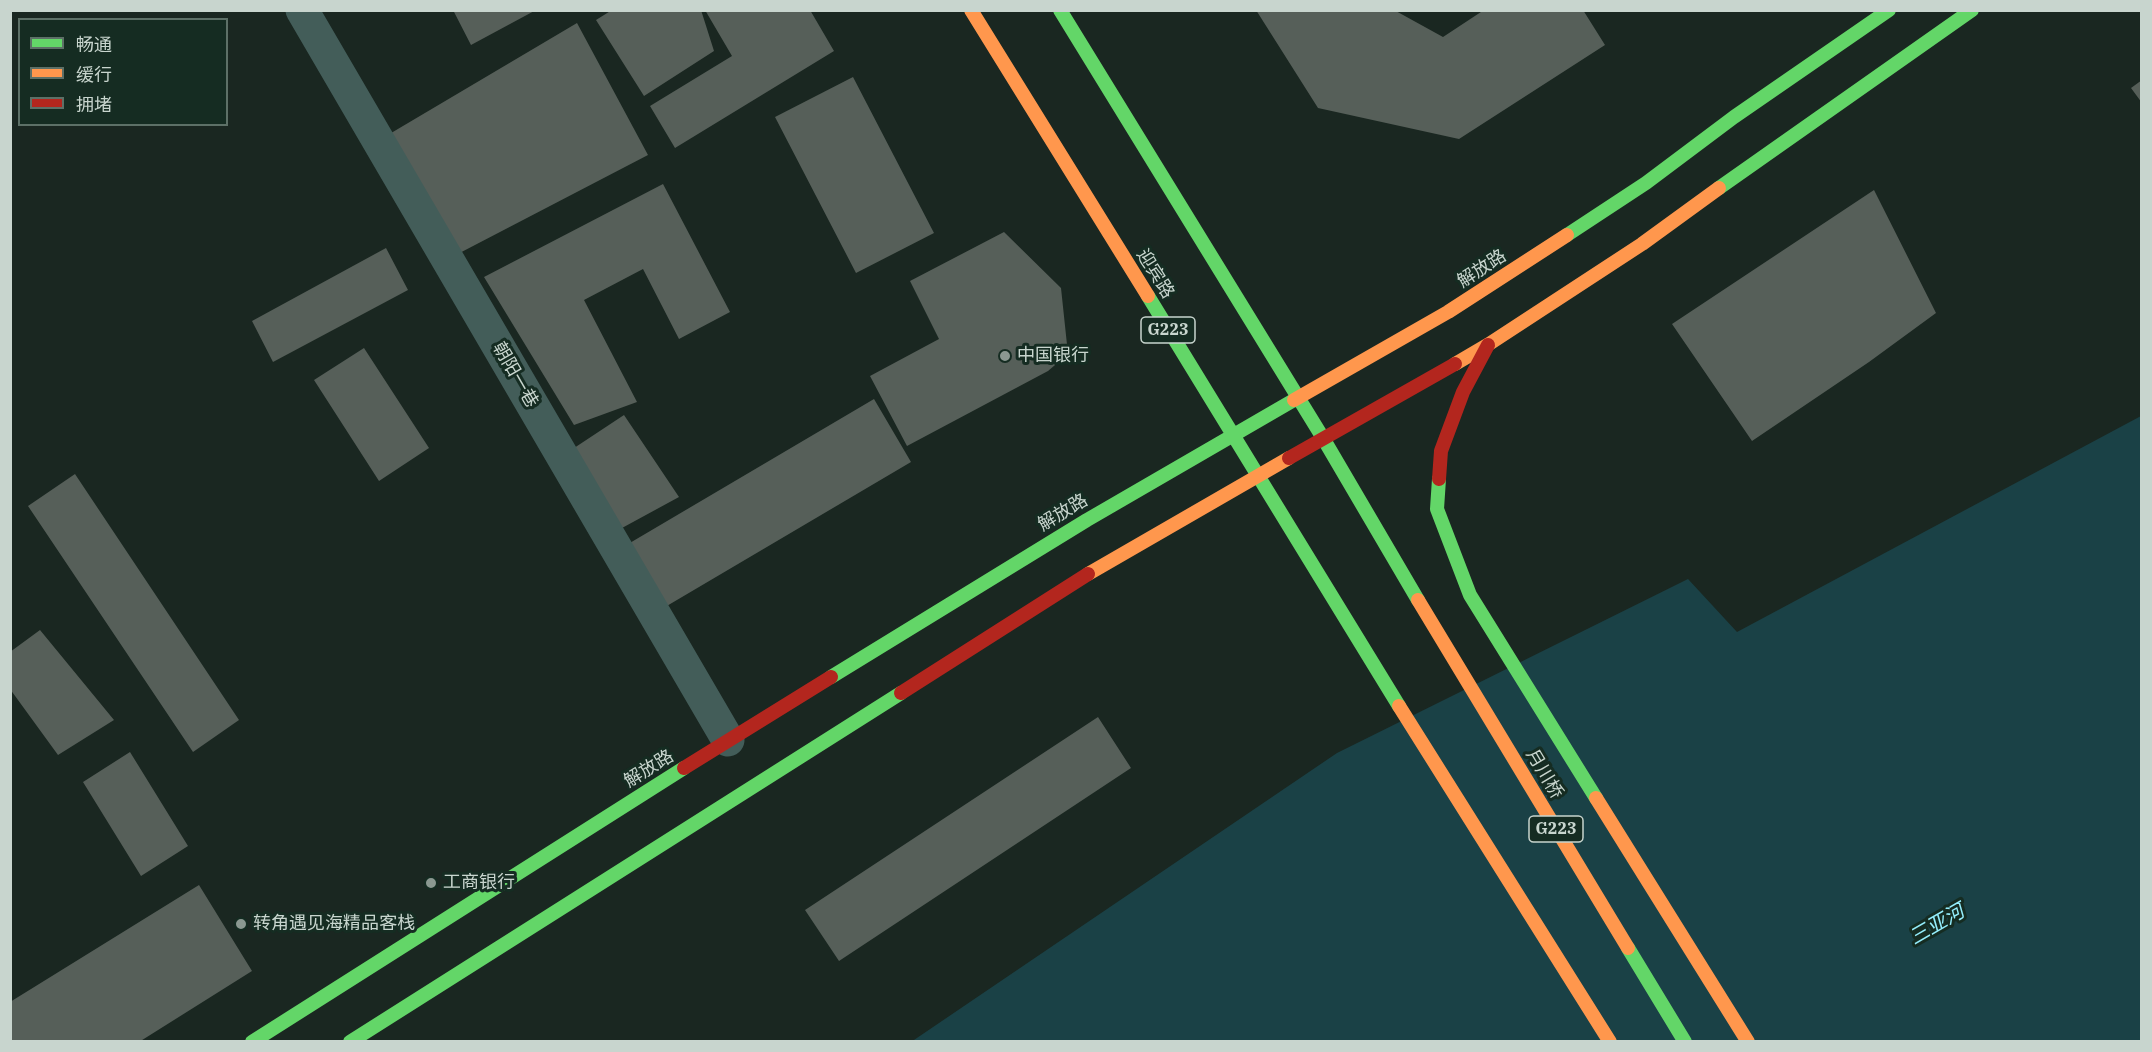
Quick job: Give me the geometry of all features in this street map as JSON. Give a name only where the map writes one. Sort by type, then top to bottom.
[{"type":"main road","name":"迎宾路","points":[[970,10],[1258,474],[1364,650],[1610,1041]]},
{"type":"main road","name":"G223","points":[[1060,10],[1323,438]]},
{"type":"main road","name":"解放路","points":[[252,1041],[728,740],[1087,520],[1448,312],[1646,183],[1734,117],[1889,10]]},
{"type":"main road","points":[[350,1041],[1110,560],[1489,344],[1642,244],[1750,165],[1972,10]]},
{"type":"main road","points":[[1489,344],[1462,392],[1441,451],[1437,509],[1470,595],[1748,1041]]},
{"type":"main road","name":"月川桥","points":[[1323,438],[1428,617],[1685,1041]]},
{"type":"street","name":"朝阳一巷","points":[[302,10],[728,740]]},
{"type":"water","name":"三亚河","points":[[2141,416],[2141,1041],[911,1042],[1337,753],[1688,579],[1737,632]]},
{"type":"building","points":[[453,10],[536,10],[471,45]]},
{"type":"building","points":[[612,10],[701,10],[714,51],[644,96],[596,20]]},
{"type":"building","points":[[705,10],[810,10],[834,51],[675,148],[650,106],[732,56]]},
{"type":"building","points":[[1256,10],[1394,10],[1443,37],[1484,10],[1583,10],[1605,45],[1459,139],[1318,108]]},
{"type":"building","points":[[577,23],[648,155],[450,258],[381,139]]},
{"type":"building","points":[[853,77],[934,233],[856,273],[775,117]]},
{"type":"building","points":[[2142,80],[2142,103],[2131,88]]},
{"type":"building","points":[[663,184],[730,312],[679,339],[643,269],[584,300],[637,402],[574,425],[484,277]]},
{"type":"building","points":[[1874,190],[1936,313],[1869,362],[1752,441],[1672,324]]},
{"type":"building","points":[[1004,232],[1061,288],[1068,354],[1048,371],[907,446],[870,376],[939,339],[910,281]]},
{"type":"building","points":[[386,248],[408,290],[273,362],[252,321]]},
{"type":"building","points":[[364,348],[429,448],[379,481],[314,380]]},
{"type":"building","points":[[874,399],[911,462],[660,610],[623,547]]},
{"type":"building","points":[[624,415],[679,497],[622,528],[562,456]]},
{"type":"building","points":[[75,474],[239,720],[193,752],[28,506]]},
{"type":"building","points":[[40,630],[114,720],[58,755],[10,689],[10,652]]},
{"type":"building","points":[[1098,717],[1131,768],[839,961],[805,910]]},
{"type":"building","points":[[130,752],[188,846],[141,876],[83,782]]},
{"type":"building","points":[[199,885],[252,971],[139,1042],[10,1042],[10,1002]]},
{"type":"traffic: fast","points":[[1060,10],[1323,438],[1418,600]]},
{"type":"traffic: fast","points":[[1567,235],[1646,183],[1734,117],[1889,10]]},
{"type":"traffic: fast","points":[[1719,188],[1972,10]]},
{"type":"traffic: fast","points":[[1148,296],[1399,706]]},
{"type":"traffic: fast","points":[[831,677],[1087,520],[1294,400]]},
{"type":"traffic: fast","points":[[1439,479],[1437,509],[1470,595],[1596,798]]},
{"type":"traffic: fast","points":[[350,1042],[901,693]]},
{"type":"traffic: fast","points":[[252,1042],[684,768]]},
{"type":"traffic: fast","points":[[1628,948],[1685,1042]]},
{"type":"traffic: slow","points":[[971,10],[1148,296]]},
{"type":"traffic: slow","points":[[1455,364],[1642,244],[1719,188]]},
{"type":"traffic: slow","points":[[1294,400],[1448,312],[1567,235]]},
{"type":"traffic: slow","points":[[1088,574],[1289,458]]},
{"type":"traffic: slow","points":[[1418,600],[1628,948]]},
{"type":"traffic: slow","points":[[1399,706],[1610,1042]]},
{"type":"traffic: slow","points":[[1596,798],[1748,1042]]},
{"type":"traffic: jam","points":[[1439,479],[1441,451],[1463,392],[1488,345]]},
{"type":"traffic: jam","points":[[1289,458],[1455,364]]},
{"type":"traffic: jam","points":[[901,693],[1088,574]]},
{"type":"traffic: jam","points":[[684,768],[831,677]]},
{"type":"place","name":"中国银行","points":[[1005,356]]},
{"type":"place","name":"工商银行","points":[[431,883]]},
{"type":"place","name":"转角遇见海精品客栈","points":[[241,924]]}]
